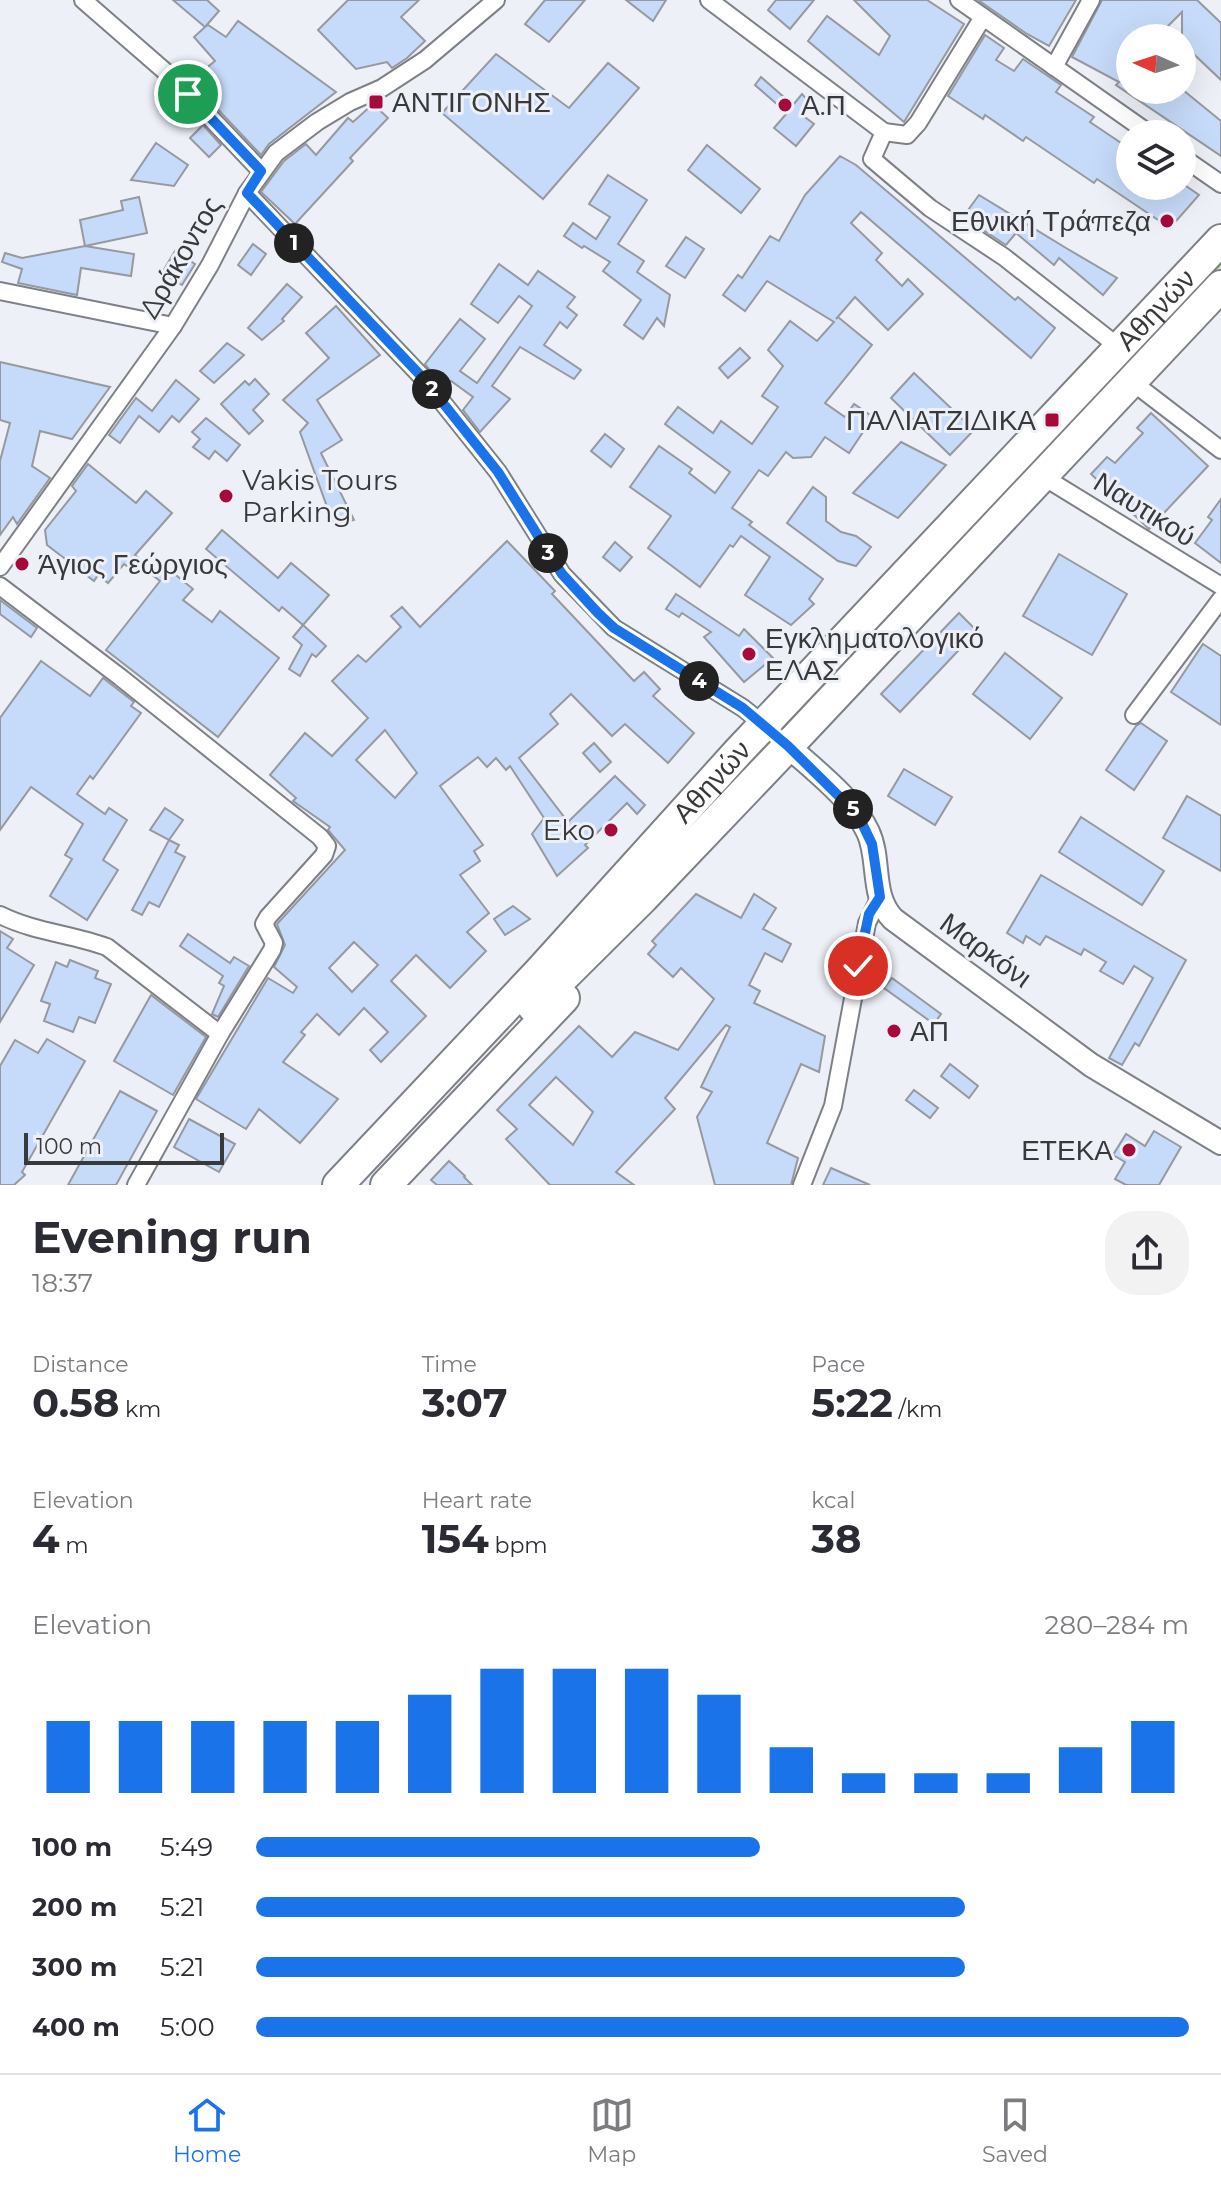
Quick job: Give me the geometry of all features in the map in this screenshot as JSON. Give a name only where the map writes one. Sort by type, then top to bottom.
[{"type":"highway","name":"Αθηνών","points":[[364,1185],[553,986],[765,725],[1221,240]]},
{"type":"highway","name":"Αθηνών","points":[[338,1185],[539,972],[788,746],[1221,286]]},
{"type":"highway","points":[[314,1185],[528,961],[631,889]]},
{"type":"highway","points":[[386,1185],[565,997],[614,940],[631,889]]},
{"type":"street","points":[[83,0],[175,80]]},
{"type":"street","name":"Δράκοντος","points":[[0,567],[173,326],[210,265],[247,193],[276,153],[317,122],[350,102],[382,88],[425,60],[496,0]]},
{"type":"street","points":[[709,0],[884,132],[907,135],[918,123],[983,17]]},
{"type":"street","points":[[959,0],[1130,120]]},
{"type":"street","points":[[1054,67],[1091,0]]},
{"type":"street","points":[[188,94],[261,171]]},
{"type":"street","points":[[884,132],[872,159],[930,208],[1004,257],[1120,348]]},
{"type":"street","points":[[1196,167],[1221,184]]},
{"type":"street","points":[[247,193],[423,378],[498,472],[562,574],[598,613],[614,628],[743,708],[765,725],[863,822],[872,844],[880,897],[869,914],[864,934],[833,1106],[802,1185]]},
{"type":"street","points":[[0,291],[173,326]]},
{"type":"street","points":[[1131,381],[1221,450]]},
{"type":"street","name":"Ναυτικού","points":[[1042,476],[1221,586]]},
{"type":"street","points":[[0,586],[120,677],[320,837],[327,846],[324,855],[264,924],[274,943],[272,950],[220,1034],[136,1185]]},
{"type":"street","points":[[1134,715],[1221,599]]},
{"type":"street","name":"Μαρκόνι","points":[[880,897],[893,919],[1091,1065],[1221,1143]]},
{"type":"street","points":[[0,915],[22,925],[107,947],[220,1034]]},
{"type":"green space","points":[[1221,252],[1221,267],[803,713],[799,710]]},
{"type":"building","points":[[173,0],[207,0],[219,11],[205,27]]},
{"type":"building","points":[[348,0],[419,0],[401,17],[425,41],[392,68],[387,62],[356,69],[318,30]]},
{"type":"building","points":[[545,0],[585,0],[549,42],[525,24]]},
{"type":"building","points":[[626,0],[666,0],[653,21]]},
{"type":"building","points":[[776,0],[814,0],[790,29],[768,10]]},
{"type":"building","points":[[854,0],[927,0],[964,24],[904,122],[808,41],[827,16],[879,55],[890,36]]},
{"type":"building","points":[[978,0],[1076,0],[1049,46]]},
{"type":"building","points":[[1102,0],[1197,0],[1221,23],[1221,80],[1196,56],[1196,24],[1182,24],[1182,12],[1170,24],[1116,24],[1116,80],[1072,57]]},
{"type":"building","points":[[238,21],[336,92],[269,144],[261,155],[196,86],[188,83],[215,61],[194,37],[208,25],[226,37]]},
{"type":"building","points":[[985,35],[1004,48],[996,60],[1014,71],[1023,59],[1061,85],[1056,92],[1094,117],[1090,122],[1116,140],[1116,192],[1097,179],[1094,183],[1026,137],[1023,141],[985,115],[983,119],[948,96]]},
{"type":"building","points":[[496,54],[569,108],[608,63],[639,88],[543,199],[442,113]]},
{"type":"building","points":[[761,77],[793,105],[802,94],[812,105],[802,115],[814,124],[796,146],[774,128],[787,113],[755,85]]},
{"type":"building","points":[[1196,101],[1221,121],[1221,156],[1196,139],[1196,120],[1168,120],[1144,104],[1196,104]]},
{"type":"building","points":[[373,104],[388,118],[295,224],[261,192],[284,161],[306,144],[316,155],[348,118],[353,122]]},
{"type":"building","points":[[203,125],[221,145],[209,157],[190,138]]},
{"type":"building","points":[[156,143],[188,165],[174,186],[131,180]]},
{"type":"building","points":[[707,145],[760,189],[741,213],[688,170]]},
{"type":"building","points":[[840,156],[856,165],[1015,300],[1018,297],[1055,328],[1031,358],[861,212],[851,223],[882,253],[876,260],[902,286],[908,279],[923,294],[888,330],[855,297],[836,319],[838,317],[872,345],[825,403],[845,417],[854,404],[873,417],[849,453],[825,437],[811,457],[793,458],[786,452],[768,476],[759,470],[732,508],[752,522],[749,525],[823,579],[809,599],[814,604],[791,625],[745,595],[770,557],[741,536],[733,547],[730,545],[700,587],[648,548],[671,516],[630,487],[659,446],[692,469],[689,473],[715,493],[730,472],[665,424],[678,407],[713,433],[721,421],[752,444],[778,407],[762,396],[783,366],[768,350],[790,321],[817,341],[834,322],[767,281],[745,311],[723,295],[738,275],[742,278],[770,236],[779,241],[805,195]]},
{"type":"building","points":[[608,175],[647,200],[618,244],[644,261],[637,272],[670,295],[664,326],[657,318],[643,339],[624,325],[641,300],[603,271],[610,262],[564,236],[573,223],[596,239],[610,217],[589,204]]},
{"type":"building","points":[[979,195],[1117,278],[1103,295],[1059,258],[1054,265],[1016,233],[1006,245],[963,217]]},
{"type":"building","points":[[139,197],[147,233],[85,246],[80,220],[123,210],[121,201]]},
{"type":"building","points":[[1128,200],[1195,200],[1170,228]]},
{"type":"building","points":[[686,237],[704,249],[685,278],[666,266]]},
{"type":"building","points":[[253,244],[266,254],[251,275],[238,265]]},
{"type":"building","points":[[85,246],[134,254],[131,276],[81,268],[77,295],[18,283],[22,269],[2,262],[5,253],[22,258]]},
{"type":"building","points":[[175,251],[195,264],[182,285],[162,273]]},
{"type":"building","points":[[499,264],[528,285],[538,271],[575,297],[567,307],[577,315],[567,328],[560,322],[544,345],[581,370],[574,379],[520,347],[492,386],[510,399],[480,432],[463,410],[473,397],[451,381],[445,389],[425,364],[460,319],[485,339],[460,371],[477,383],[532,306],[519,296],[498,323],[471,304]]},
{"type":"building","points":[[287,284],[302,297],[282,319],[284,321],[262,340],[248,328]]},
{"type":"building","points":[[336,306],[380,355],[317,400],[342,440],[321,453],[354,520],[334,526],[300,432],[308,423],[283,400],[329,358],[306,333]]},
{"type":"building","points":[[227,343],[244,355],[214,383],[200,371]]},
{"type":"building","points":[[740,348],[750,358],[728,378],[719,368]]},
{"type":"building","points":[[0,362],[110,387],[72,439],[40,431],[32,466],[50,478],[17,524],[13,517],[0,535],[0,461],[10,423],[0,420]]},
{"type":"building","points":[[914,373],[974,430],[950,455],[891,398]]},
{"type":"building","points":[[255,379],[269,394],[253,410],[263,421],[249,434],[221,404],[245,381],[249,385]]},
{"type":"building","points":[[176,380],[199,399],[179,422],[172,416],[159,432],[139,416],[120,443],[109,435],[136,398],[152,411]]},
{"type":"building","points":[[1151,413],[1208,466],[1149,529],[1091,474],[1107,457],[1115,463],[1143,433],[1137,428]]},
{"type":"building","points":[[206,418],[240,445],[227,461],[215,451],[209,459],[193,447],[200,439],[192,432]]},
{"type":"building","points":[[605,434],[624,449],[611,467],[591,451]]},
{"type":"building","points":[[901,442],[946,465],[898,518],[853,493]]},
{"type":"building","points":[[88,464],[136,503],[146,491],[172,513],[135,555],[142,561],[134,571],[124,564],[108,583],[98,575],[94,581],[47,545],[45,530],[76,491],[72,486]]},
{"type":"building","points":[[813,487],[826,497],[826,521],[871,547],[856,566],[838,561],[787,523]]},
{"type":"building","points":[[1221,499],[1221,563],[1195,543],[1212,520],[1208,517]]},
{"type":"building","points":[[222,530],[278,578],[291,563],[329,595],[303,625],[282,607],[279,611],[206,549]]},
{"type":"building","points":[[507,541],[634,681],[644,672],[660,689],[653,696],[694,733],[668,763],[625,724],[612,736],[571,694],[550,714],[558,724],[519,758],[568,822],[615,776],[645,805],[637,814],[627,803],[585,845],[588,848],[557,876],[532,834],[544,818],[510,766],[506,770],[496,758],[487,767],[478,757],[440,786],[483,845],[474,851],[480,861],[460,875],[489,913],[467,932],[486,951],[450,988],[416,955],[391,981],[426,1016],[381,1062],[370,1050],[388,1032],[364,1008],[339,1035],[317,1014],[301,1032],[305,1035],[283,1062],[338,1099],[300,1143],[259,1109],[246,1129],[196,1099],[268,978],[293,993],[297,987],[274,967],[285,945],[277,924],[345,850],[328,830],[330,827],[293,801],[296,798],[270,775],[305,733],[332,756],[368,718],[332,681],[358,655],[366,662],[401,627],[391,616],[402,607],[420,627]],"holes":[[[385,730],[417,773],[395,798],[356,760]],[[354,942],[378,965],[352,992],[329,968]]]},
{"type":"building","points":[[615,542],[632,557],[620,571],[603,557]]},
{"type":"building","points":[[1059,554],[1127,594],[1092,655],[1023,616]]},
{"type":"building","points":[[160,562],[193,589],[183,600],[212,622],[220,611],[279,658],[218,737],[106,650],[160,581],[151,574]]},
{"type":"building","points":[[676,594],[739,636],[744,629],[773,658],[744,682],[704,637],[711,632],[682,613],[679,617],[666,609]]},
{"type":"building","points":[[0,600],[37,628],[31,637],[0,614]]},
{"type":"building","points":[[959,613],[977,631],[900,712],[881,694]]},
{"type":"building","points":[[303,625],[326,646],[316,657],[312,654],[300,676],[289,669],[302,645],[293,637]]},
{"type":"building","points":[[1203,644],[1221,656],[1221,725],[1171,692]]},
{"type":"building","points":[[1005,653],[1062,698],[1030,739],[973,694]]},
{"type":"building","points":[[41,661],[90,696],[103,678],[134,702],[131,706],[141,713],[93,779],[90,776],[77,794],[105,814],[109,808],[127,820],[103,860],[118,870],[87,920],[50,896],[72,859],[65,855],[83,824],[31,787],[0,830],[0,718]]},
{"type":"building","points":[[1141,723],[1167,741],[1134,790],[1106,770]]},
{"type":"building","points":[[594,743],[611,762],[600,772],[583,753]]},
{"type":"building","points":[[904,769],[952,797],[935,825],[888,796]]},
{"type":"building","points":[[1187,796],[1221,816],[1221,871],[1163,838]]},
{"type":"building","points":[[165,808],[183,820],[169,840],[150,830]]},
{"type":"building","points":[[1081,817],[1164,871],[1142,905],[1059,852]]},
{"type":"building","points":[[169,840],[179,845],[175,852],[185,857],[159,907],[149,902],[142,915],[132,910]]},
{"type":"building","points":[[1041,875],[1186,960],[1139,1046],[1135,1043],[1122,1065],[1109,1058],[1153,978],[1134,966],[1123,984],[1100,971],[1106,962],[1084,949],[1081,955],[1046,936],[1040,945],[1026,936],[1023,943],[1007,933]]},
{"type":"building","points":[[696,894],[741,918],[754,894],[776,908],[763,929],[791,944],[782,962],[765,953],[749,985],[760,991],[754,1003],[825,1036],[819,1072],[801,1064],[767,1143],[798,1158],[791,1185],[715,1185],[697,1117],[712,1092],[701,1087],[730,1027],[726,1025],[665,1098],[675,1109],[616,1172],[634,1185],[550,1185],[506,1139],[517,1129],[497,1110],[579,1026],[612,1057],[635,1032],[678,1050],[714,999],[681,968],[673,977],[648,954],[656,945],[652,941]],"holes":[[[556,1077],[593,1112],[573,1145],[529,1105]]]},
{"type":"building","points":[[513,906],[530,919],[505,935],[494,919]]},
{"type":"building","points":[[0,931],[13,939],[7,948],[34,965],[0,1022]]},
{"type":"building","points":[[188,934],[230,963],[234,957],[249,966],[218,1017],[212,1014],[224,986],[219,983],[223,976],[180,946]]},
{"type":"building","points":[[70,960],[98,971],[95,978],[111,984],[95,1023],[79,1017],[73,1032],[44,1021],[50,1004],[41,1001],[56,962],[67,967]]},
{"type":"building","points":[[892,978],[941,1014],[934,1024],[884,988]]},
{"type":"building","points":[[151,995],[206,1037],[173,1095],[114,1061]]},
{"type":"building","points":[[47,1039],[85,1061],[22,1172],[25,1175],[14,1185],[0,1185],[0,1066],[15,1040],[38,1053]]},
{"type":"building","points":[[950,1064],[978,1086],[969,1098],[941,1076]]},
{"type":"building","points":[[914,1090],[938,1108],[930,1118],[906,1100]]},
{"type":"building","points":[[120,1091],[157,1111],[116,1185],[68,1185]]},
{"type":"building","points":[[189,1119],[235,1144],[219,1172],[174,1147]]},
{"type":"building","points":[[1154,1131],[1181,1147],[1159,1185],[1126,1185],[1115,1179],[1125,1162],[1113,1155],[1126,1134],[1145,1146]]},
{"type":"building","points":[[449,1161],[472,1185],[437,1185],[431,1180]]},
{"type":"building","points":[[831,1168],[870,1185],[823,1185]]},
{"type":"place","name":"ΑΝΤΙΓΟΝΗΣ","points":[[376,102]]},
{"type":"place","name":"Α.Π","points":[[785,105]]},
{"type":"place","name":"Εθνική Τράπεζα","points":[[1167,221]]},
{"type":"place","name":"ΠΑΛΙΑΤΖΙΔΙΚΑ","points":[[1052,420]]},
{"type":"place","name":"Vakis Tours Parking","points":[[226,496]]},
{"type":"place","name":"Άγιος Γεώργιος","points":[[22,564]]},
{"type":"place","name":"Εγκληματολογικό ΕΛΑΣ","points":[[749,654]]},
{"type":"place","name":"Eko","points":[[611,830]]},
{"type":"place","name":"ΑΠ","points":[[894,1031]]},
{"type":"place","name":"ΕΤΕΚΑ","points":[[1129,1150]]},
{"type":"route","points":[[188,94],[261,171],[247,193],[423,378],[498,472],[562,574],[586,600],[614,628],[743,708],[765,725],[858,815],[872,844],[880,897],[869,914],[858,966]]}]
